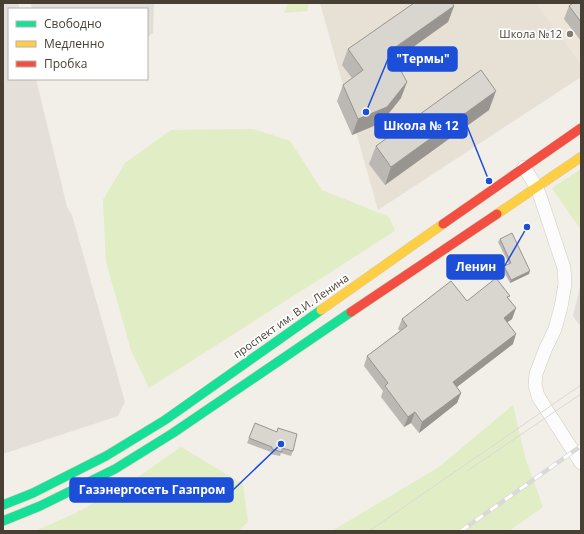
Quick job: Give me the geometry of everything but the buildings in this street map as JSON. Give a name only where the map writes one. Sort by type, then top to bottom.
[{"type":"main road","name":"проспект им. В.И. Ленина","points":[[3,505],[33,493],[106,456],[165,420],[581,128]]},
{"type":"main road","points":[[3,521],[40,506],[115,468],[174,433],[581,157]]},
{"type":"street","points":[[524,167],[540,196],[564,268],[564,284],[561,307],[555,329],[536,374],[535,385],[538,396],[581,463]]},
{"type":"shaded area","points":[[3,3],[18,3],[20,8],[8,8],[8,80],[36,80],[67,207],[72,215],[125,402],[118,416],[3,454]]},
{"type":"shaded area","points":[[31,3],[154,3],[153,33],[148,36],[148,8],[32,8]]},
{"type":"shaded area","points":[[320,3],[581,3],[581,77],[378,210]]},
{"type":"shaded area","name":"Школа №12","points":[[536,3],[581,3],[581,65]]},
{"type":"shaded area","points":[[581,283],[581,327],[573,316]]},
{"type":"green space","points":[[288,3],[309,3],[307,11],[284,13]]},
{"type":"green space","points":[[253,129],[290,141],[322,190],[389,217],[395,231],[149,388],[131,350],[106,262],[103,200],[125,163],[171,130]]},
{"type":"green space","points":[[581,169],[581,230],[552,188]]},
{"type":"green space","points":[[513,405],[525,457],[543,507],[509,531],[332,531],[439,467]]},
{"type":"green space","points":[[181,447],[243,484],[248,522],[238,531],[35,531],[76,513],[128,484]]},
{"type":"tram line","points":[[369,531],[581,385]]},
{"type":"tram line","points":[[467,471],[581,394]]},
{"type":"railway","points":[[461,531],[581,446]]},
{"type":"traffic: fast","points":[[3,505],[33,493],[106,456],[165,420],[321,310]]},
{"type":"traffic: fast","points":[[3,521],[40,506],[115,469],[173,433],[351,312]]},
{"type":"traffic: slow","points":[[497,214],[581,157]]},
{"type":"traffic: slow","points":[[321,310],[443,224]]},
{"type":"traffic: jam","points":[[443,224],[581,128]]},
{"type":"traffic: jam","points":[[351,312],[497,214]]},
{"type":"place","name":"Школа №12","points":[[570,34]]},
{"type":"place","name":"\"Термы\"","points":[[366,112]]},
{"type":"place","name":"Школа № 12","points":[[489,181]]},
{"type":"place","name":"Ленин","points":[[527,227]]},
{"type":"place","name":"Газэнергосеть Газпром","points":[[281,444]]}]
